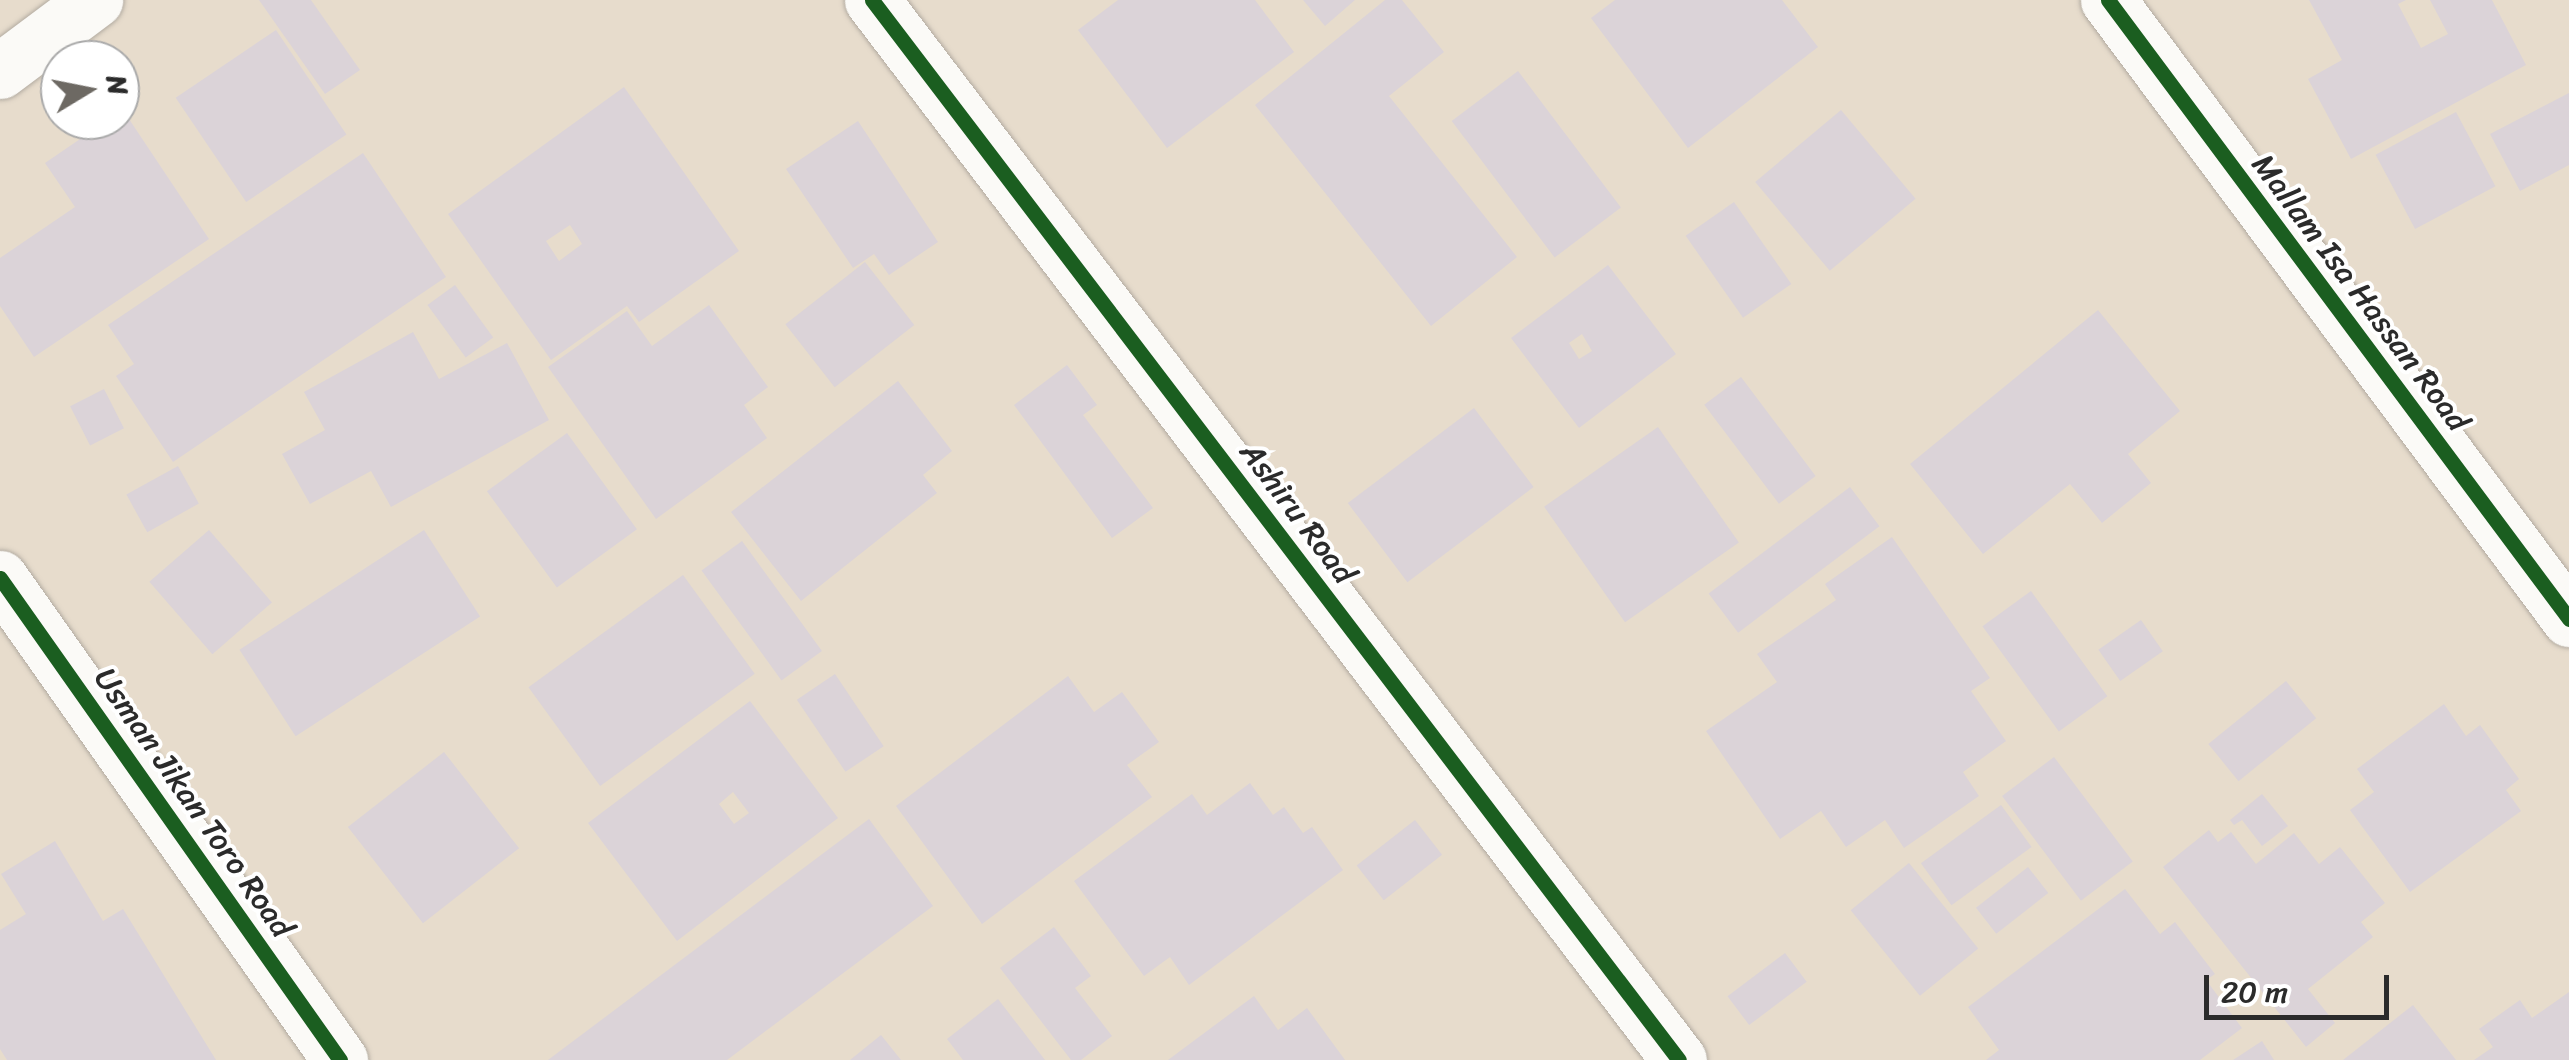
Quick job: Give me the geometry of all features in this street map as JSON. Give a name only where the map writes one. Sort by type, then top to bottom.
[{"type":"street","points":[[0,71],[95,0]]},
{"type":"street","name":"Ashiru Road","points":[[872,0],[1679,1060]]},
{"type":"street","name":"Mallam Isa Hassan Road","points":[[2108,0],[2569,619]]},
{"type":"street","name":"Usman Jikan Toro Road","points":[[0,578],[340,1060]]},
{"type":"building","points":[[259,0],[311,0],[360,70],[325,94]]},
{"type":"building","points":[[1118,0],[1255,0],[1294,52],[1167,148],[1078,30]]},
{"type":"building","points":[[1303,0],[1355,0],[1325,26]]},
{"type":"building","points":[[1385,0],[1402,0],[1444,52],[1389,96],[1517,257],[1431,326],[1255,105]]},
{"type":"building","points":[[1615,0],[1782,0],[1818,47],[1688,148],[1591,18]]},
{"type":"building","points":[[2309,0],[2406,0],[2398,4],[2421,48],[2448,34],[2430,0],[2492,0],[2526,65],[2351,159],[2308,79],[2342,60]]},
{"type":"building","points":[[276,30],[346,134],[246,202],[176,98]]},
{"type":"building","points":[[1518,71],[1621,208],[1555,258],[1452,121]]},
{"type":"building","points":[[624,87],[739,251],[639,322],[627,306],[551,360],[448,214]],"holes":[[[570,225],[582,244],[559,261],[546,241]]]},
{"type":"building","points":[[2569,93],[2569,165],[2520,191],[2490,134]]},
{"type":"building","points":[[1841,110],[1916,199],[1830,271],[1755,182]]},
{"type":"building","points":[[2456,112],[2495,186],[2415,229],[2376,155]]},
{"type":"building","points":[[858,121],[938,242],[889,275],[874,254],[853,268],[786,169]]},
{"type":"building","points":[[140,136],[209,239],[34,357],[0,306],[0,258],[75,207],[45,163],[79,140],[140,140]]},
{"type":"building","points":[[363,153],[446,277],[173,462],[116,376],[134,364],[108,325]]},
{"type":"building","points":[[1734,202],[1791,284],[1743,318],[1686,236]]},
{"type":"building","points":[[865,262],[914,325],[835,387],[785,324]]},
{"type":"building","points":[[1608,265],[1676,354],[1579,428],[1511,338]],"holes":[[[1582,334],[1592,351],[1579,359],[1569,343]]]},
{"type":"building","points":[[455,285],[493,338],[466,358],[427,305]]},
{"type":"building","points":[[709,305],[768,387],[744,405],[767,438],[656,519],[548,367],[627,311],[652,346]]},
{"type":"building","points":[[2098,310],[2180,411],[2128,454],[2151,483],[2102,523],[2070,484],[1983,554],[1910,464]]},
{"type":"building","points":[[413,332],[439,379],[507,343],[549,420],[391,507],[371,471],[310,504],[282,454],[325,430],[304,392]]},
{"type":"building","points":[[1067,365],[1097,405],[1083,415],[1153,508],[1112,538],[1014,405]]},
{"type":"building","points":[[1741,377],[1816,476],[1779,504],[1704,405]]},
{"type":"building","points":[[898,381],[952,451],[923,475],[937,493],[801,601],[731,512]]},
{"type":"building","points":[[104,389],[124,428],[90,445],[70,406]]},
{"type":"building","points":[[1474,408],[1534,487],[1407,582],[1348,503]]},
{"type":"building","points":[[1658,427],[1739,543],[1625,622],[1544,507]]},
{"type":"building","points":[[567,433],[637,529],[557,587],[487,491]]},
{"type":"building","points":[[178,466],[199,504],[147,532],[126,495]]},
{"type":"building","points":[[1850,487],[1879,526],[1738,633],[1709,594]]},
{"type":"building","points":[[209,530],[272,602],[212,654],[149,582]]},
{"type":"building","points":[[424,530],[480,616],[296,736],[239,650]]},
{"type":"building","points":[[1892,537],[1990,678],[1971,691],[2006,741],[1963,772],[1979,796],[1904,848],[1885,820],[1846,847],[1821,811],[1780,839],[1706,731],[1777,682],[1757,654],[1836,600],[1825,584]]},
{"type":"building","points":[[742,541],[822,651],[781,680],[702,570]]},
{"type":"building","points":[[683,575],[755,674],[600,786],[528,687]]},
{"type":"building","points":[[2031,591],[2107,696],[2059,731],[1982,626]]},
{"type":"building","points":[[2141,620],[2163,651],[2120,681],[2098,650]]},
{"type":"building","points":[[835,674],[884,746],[846,772],[797,700]]},
{"type":"building","points":[[1068,676],[1094,712],[1122,692],[1159,742],[1127,765],[1152,797],[982,924],[896,806]]},
{"type":"building","points":[[2286,681],[2316,718],[2238,781],[2208,744]]},
{"type":"building","points":[[750,701],[838,818],[677,941],[588,823]],"holes":[[[733,792],[749,813],[734,824],[719,804]]]},
{"type":"building","points":[[2444,704],[2466,736],[2480,725],[2519,779],[2506,790],[2521,811],[2410,892],[2350,810],[2374,792],[2357,769]]},
{"type":"building","points":[[444,752],[519,848],[423,923],[348,827]]},
{"type":"building","points":[[2054,757],[2133,862],[2081,901],[2002,796]]},
{"type":"building","points":[[1250,783],[1273,815],[1284,807],[1303,833],[1312,827],[1343,870],[1189,985],[1170,957],[1144,976],[1074,881],[1192,794],[1207,815]]},
{"type":"building","points":[[2262,794],[2288,826],[2262,846],[2242,820],[2234,825],[2230,820]]},
{"type":"building","points":[[2001,805],[2032,847],[1951,905],[1921,863]]},
{"type":"building","points":[[869,819],[933,906],[727,1060],[548,1060]]},
{"type":"building","points":[[1415,820],[1442,855],[1384,900],[1357,866]]},
{"type":"building","points":[[2209,830],[2218,842],[2231,832],[2256,864],[2294,833],[2319,864],[2340,847],[2385,903],[2361,922],[2373,937],[2308,989],[2335,1023],[2306,1047],[2163,867]]},
{"type":"building","points":[[55,841],[103,921],[123,909],[216,1060],[7,1060],[0,1049],[0,930],[26,914],[1,874]]},
{"type":"building","points":[[1909,863],[1978,948],[1920,996],[1851,910]]},
{"type":"building","points":[[2028,867],[2048,893],[1996,934],[1976,908]]},
{"type":"building","points":[[2125,889],[2160,934],[2175,922],[2215,974],[2206,980],[2242,1028],[2200,1060],[1986,1060],[1999,1050],[1968,1007]]},
{"type":"building","points":[[1054,927],[1091,976],[1075,988],[1112,1036],[1081,1060],[1071,1060],[1000,968]]},
{"type":"building","points":[[1785,953],[1807,982],[1749,1025],[1727,996]]},
{"type":"building","points":[[2569,992],[2569,1060],[2474,1060],[2493,1047],[2479,1029],[2520,1000],[2532,1018]]},
{"type":"building","points":[[1254,996],[1278,1030],[1307,1008],[1345,1060],[1168,1060]]},
{"type":"building","points":[[998,999],[1045,1060],[963,1060],[947,1039]]},
{"type":"building","points":[[2413,1005],[2456,1060],[2343,1060]]},
{"type":"building","points":[[881,1035],[901,1060],[850,1060]]},
{"type":"building","points":[[2262,1041],[2274,1060],[2233,1060]]},
{"type":"cycle path","points":[[872,0],[1679,1060]]},
{"type":"cycle path","points":[[2108,0],[2569,619]]},
{"type":"cycle path","points":[[0,578],[340,1060]]}]
